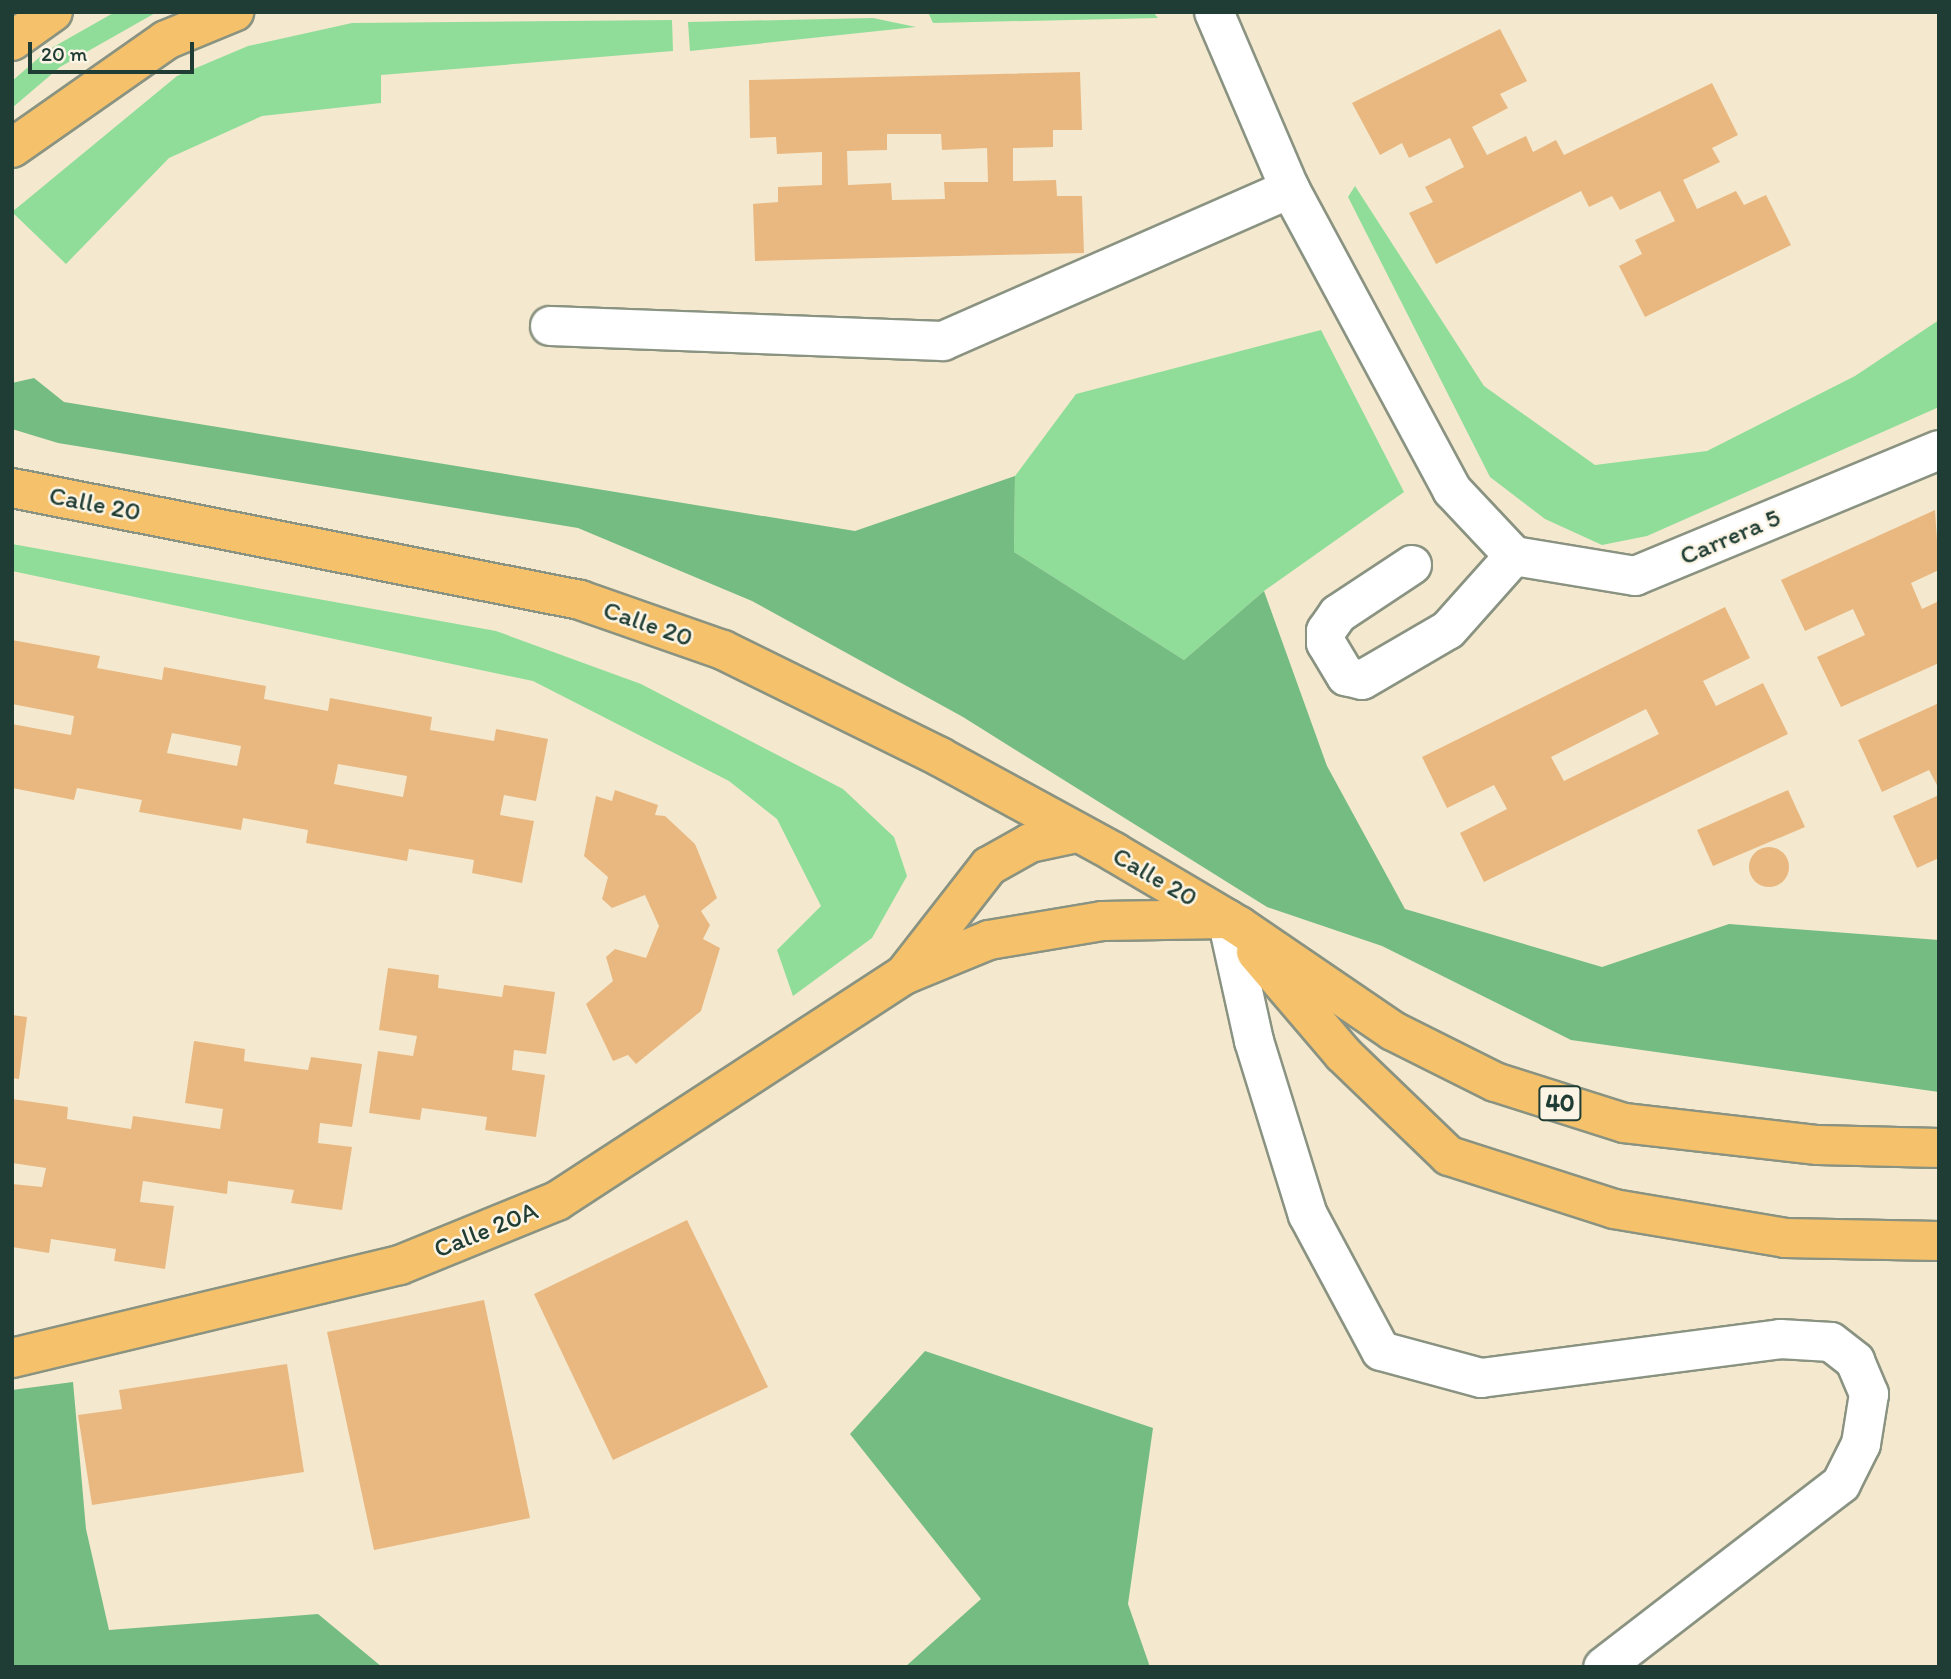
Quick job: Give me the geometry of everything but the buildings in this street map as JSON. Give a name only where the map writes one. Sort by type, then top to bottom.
[{"type":"main road","points":[[12,41],[53,12]]},
{"type":"main road","points":[[12,148],[166,40],[234,12]]},
{"type":"main road","name":"Calle 20","points":[[12,488],[580,600],[723,650],[940,757],[1227,919]]},
{"type":"main road","points":[[904,975],[989,866],[1030,843],[1077,833]]},
{"type":"main road","points":[[904,975],[989,940],[1050,928],[1102,921],[1227,919],[1343,1055],[1449,1156],[1614,1209],[1785,1238],[1939,1241]]},
{"type":"main road","name":"40","points":[[1227,919],[1393,1031],[1495,1082],[1624,1123],[1818,1145],[1939,1148]]},
{"type":"main road","name":"Calle 20A","points":[[12,1358],[400,1265],[556,1201],[904,975]]},
{"type":"street","points":[[1214,12],[1290,190],[1452,490],[1514,556],[1448,630],[1362,680],[1346,676],[1326,643],[1326,631],[1338,614],[1412,565]]},
{"type":"street","points":[[550,326],[943,341],[1290,190]]},
{"type":"street","name":"Carrera 5","points":[[1514,556],[1635,576],[1939,450]]},
{"type":"street","points":[[1227,919],[1254,1041],[1308,1215],[1381,1351],[1481,1378],[1780,1339],[1831,1342],[1855,1361],[1869,1394],[1861,1444],[1841,1484],[1603,1667]]},
{"type":"green space","points":[[115,12],[157,12],[60,67],[12,108],[12,81],[48,50]]},
{"type":"green space","points":[[928,12],[1153,12],[1158,18],[933,23]]},
{"type":"green space","points":[[873,18],[916,27],[690,51],[688,22]]},
{"type":"green space","points":[[672,20],[673,51],[381,75],[381,103],[262,116],[169,158],[66,264],[12,212],[177,76],[248,46],[352,23]]},
{"type":"green space","points":[[1355,186],[1484,386],[1595,465],[1707,451],[1855,376],[1939,320],[1939,407],[1647,536],[1602,545],[1545,519],[1490,477],[1348,197]]},
{"type":"green space","points":[[1321,330],[1404,492],[1264,591],[1184,660],[1014,552],[1015,476],[1076,394]]},
{"type":"green space","points":[[34,378],[64,402],[855,531],[1015,476],[1014,552],[1184,660],[1264,591],[1327,766],[1405,909],[1602,967],[1729,924],[1939,940],[1939,1092],[1571,1040],[1382,946],[1267,907],[963,717],[752,601],[578,528],[58,443],[12,429],[12,383]]},
{"type":"green space","points":[[12,544],[496,631],[641,684],[843,789],[894,837],[907,876],[872,938],[793,996],[777,950],[821,906],[777,819],[729,781],[533,681],[12,571]]},
{"type":"green space","points":[[925,1351],[1153,1428],[1128,1604],[1150,1667],[905,1667],[981,1599],[850,1434]]},
{"type":"green space","points":[[73,1382],[86,1529],[109,1630],[318,1614],[382,1667],[12,1667],[12,1390]]}]
